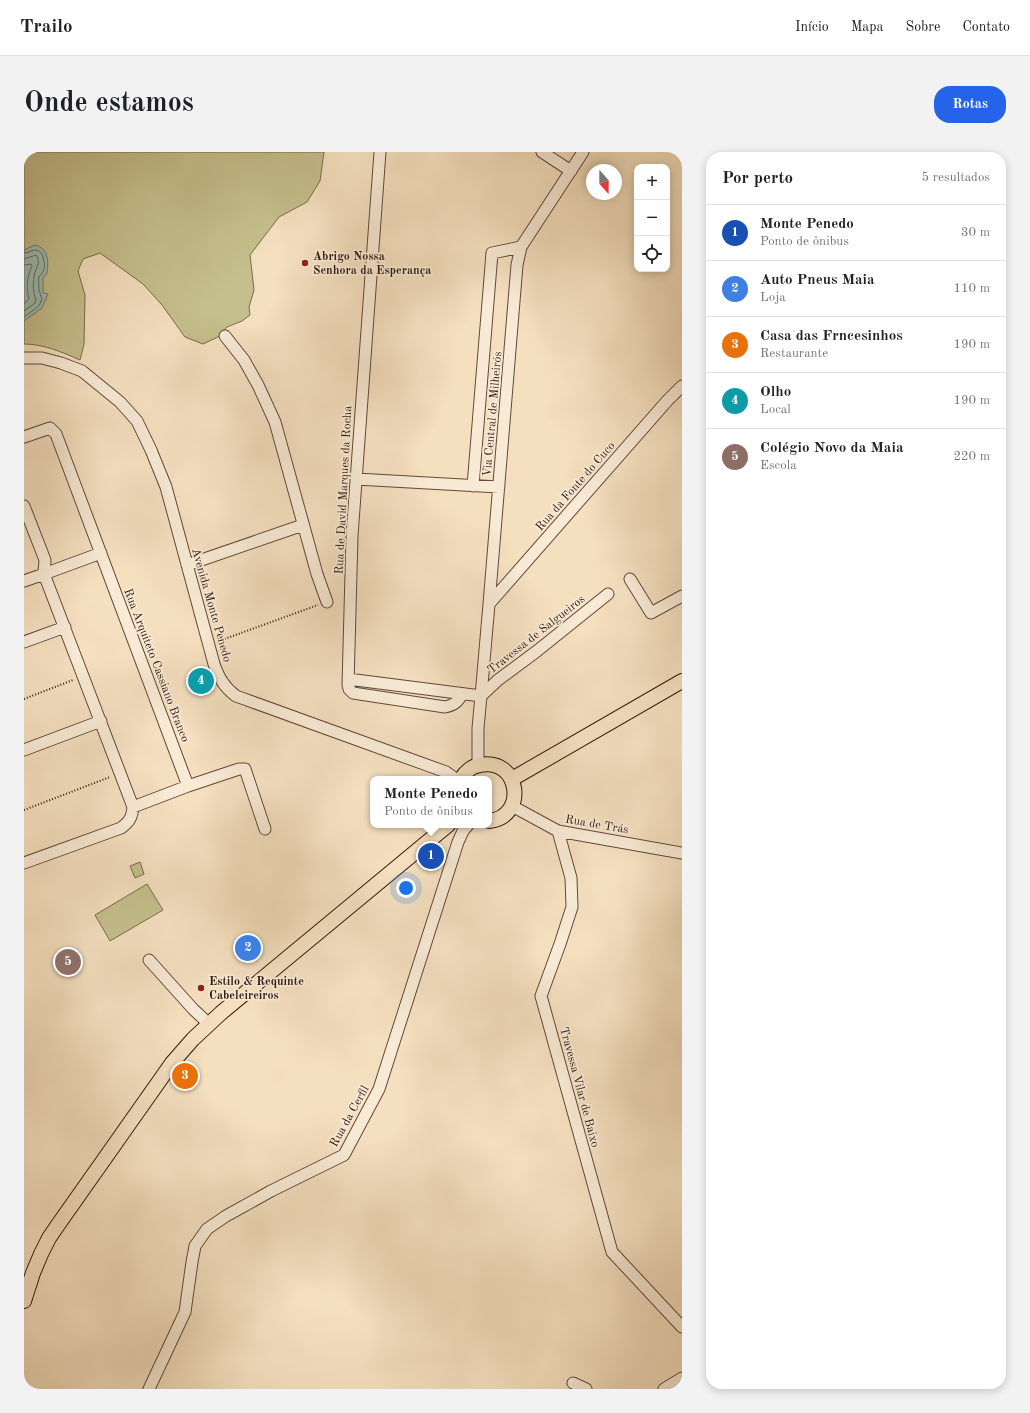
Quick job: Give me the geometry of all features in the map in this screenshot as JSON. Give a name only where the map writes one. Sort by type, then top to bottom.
[{"type":"main road","points":[[512,779],[682,681]]},
{"type":"main road","points":[[463,776],[467,771],[478,765],[486,764],[497,766],[507,772],[512,779],[515,792],[512,806],[504,815],[498,819],[492,820]]},
{"type":"main road","points":[[24,1301],[33,1274],[49,1238],[168,1070],[193,1039],[209,1024],[444,828]]},
{"type":"street","name":"Rua de David Marques da Rocha","points":[[380,152],[352,536],[349,689],[353,693],[446,707],[459,701],[462,694],[480,696]]},
{"type":"street","points":[[542,152],[571,171]]},
{"type":"street","name":"Via Central de Milheirós","points":[[478,765],[480,696],[517,265],[521,247],[583,152]]},
{"type":"street","points":[[473,486],[492,253],[521,247]]},
{"type":"street","points":[[226,336],[244,360],[258,385],[274,422],[317,574],[327,602]]},
{"type":"street","name":"Avenida Monte Penedo","points":[[24,358],[42,358],[82,371],[120,402],[136,421],[151,450],[166,487],[208,644],[219,678],[227,689],[236,696],[446,772],[452,776]]},
{"type":"street","name":"Rua da Fonte do Cuco","points":[[489,604],[667,401],[682,386]]},
{"type":"street","name":"Rua Arquiteto Cassiano Branco","points":[[24,437],[50,428],[56,434],[188,786]]},
{"type":"street","points":[[356,479],[499,487]]},
{"type":"street","points":[[24,506],[44,560],[44,574],[133,808],[132,815],[128,822],[121,828],[24,863]]},
{"type":"street","points":[[187,565],[304,525]]},
{"type":"street","points":[[24,581],[101,553]]},
{"type":"street","points":[[630,579],[651,613],[682,596]]},
{"type":"street","name":"Travessa de Salgueiros","points":[[480,696],[498,680],[608,594]]},
{"type":"street","points":[[24,642],[65,627]]},
{"type":"street","points":[[24,750],[101,721]]},
{"type":"street","points":[[133,808],[188,786],[239,769],[245,769],[265,829]]},
{"type":"street","name":"Rua de Trás","points":[[512,806],[558,831],[682,853]]},
{"type":"street","name":"Rua da Cerfil","points":[[149,1389],[185,1312],[195,1246],[207,1229],[226,1216],[271,1191],[344,1155],[379,1089],[458,842],[466,828]]},
{"type":"street","name":"Travessa Vilar de Baixo","points":[[558,831],[571,878],[572,907],[541,996],[612,1252],[682,1327]]},
{"type":"street","points":[[149,960],[193,1009],[209,1024]]},
{"type":"street","points":[[664,1389],[682,1378]]},
{"type":"street","points":[[574,1383],[586,1389]]},
{"type":"path","points":[[208,644],[327,602]]},
{"type":"path","points":[[24,698],[83,676]]},
{"type":"path","points":[[24,810],[120,773]]},
{"type":"shaded area","points":[[24,152],[324,152],[320,181],[307,202],[279,217],[250,255],[254,290],[249,307],[250,315],[242,321],[227,327],[218,337],[203,344],[185,337],[162,305],[143,284],[100,253],[83,259],[78,271],[85,295],[84,344],[80,360],[45,347],[24,344]]},
{"type":"shaded area","points":[[140,862],[144,874],[135,878],[130,866]]},
{"type":"shaded area","points":[[147,884],[163,910],[110,941],[95,915]]},
{"type":"water","points":[[35,245],[40,247],[47,256],[48,265],[47,274],[43,277],[43,293],[48,294],[42,308],[24,321],[24,250]]},
{"type":"place","name":"Abrigo Nossa Senhora da Esperança","points":[[305,263]]},
{"type":"place","name":"Olho","points":[[201,681]]},
{"type":"place","name":"Monte Penedo","points":[[431,856]]},
{"type":"place","name":"Auto Pneus Maia","points":[[248,948]]},
{"type":"place","name":"Colégio Novo da Maia","points":[[68,962]]},
{"type":"place","name":"Estilo & Requinte Cabeleireiros","points":[[201,988]]},
{"type":"place","name":"Casa das Frncesinhos","points":[[185,1076]]}]
